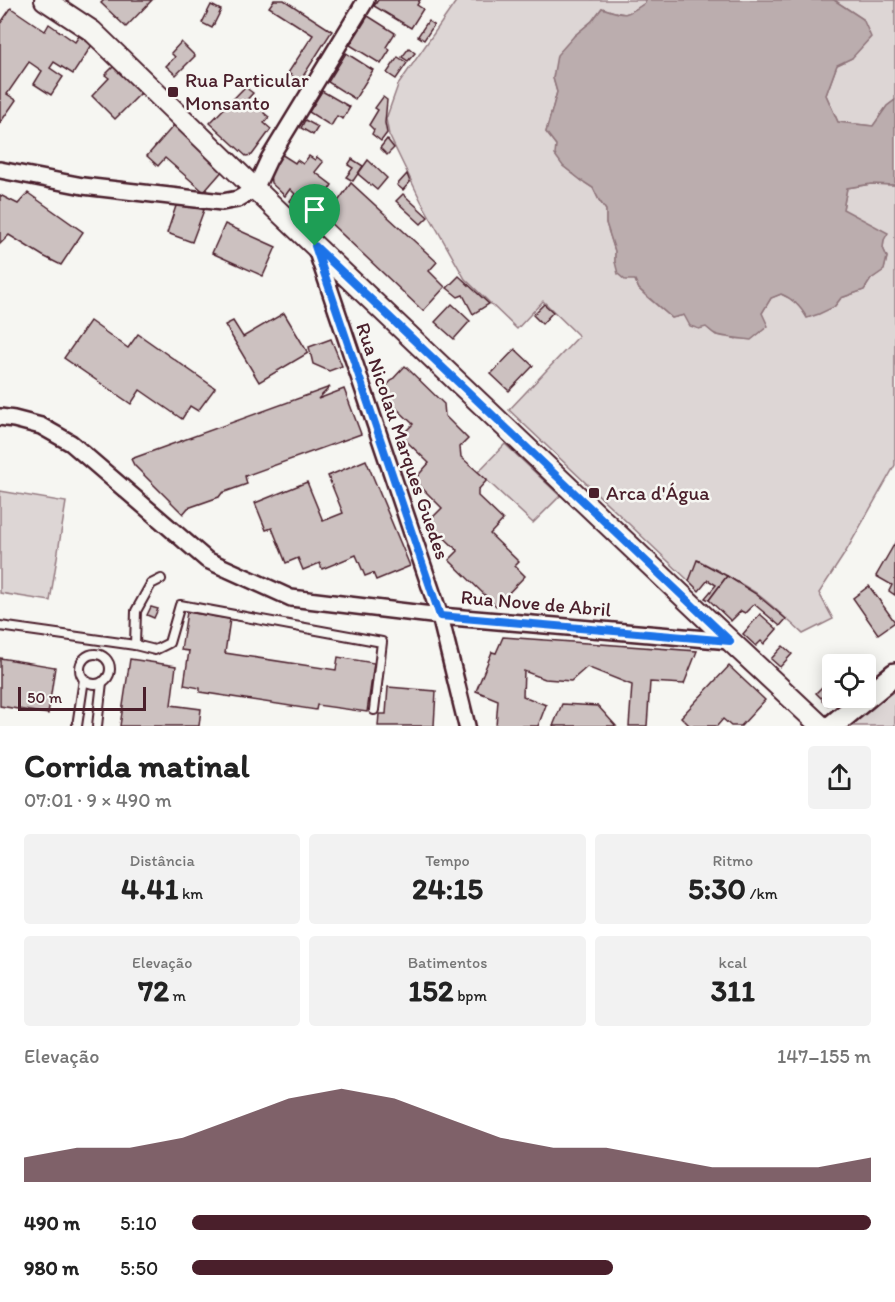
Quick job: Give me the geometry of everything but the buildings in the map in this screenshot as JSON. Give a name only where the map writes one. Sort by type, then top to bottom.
[{"type":"main road","points":[[832,726],[895,674]]},
{"type":"street","points":[[45,0],[92,31],[255,189],[821,726]]},
{"type":"street","points":[[0,170],[83,186],[222,202],[238,199],[255,189],[269,159],[366,0]]},
{"type":"street","name":"Rua Nicolau Marques Guedes","points":[[315,246],[440,616],[467,726]]},
{"type":"street","name":"Rua Nove de Abril","points":[[0,417],[41,426],[71,443],[207,560],[291,598],[440,616],[730,641]]},
{"type":"lane","points":[[135,645],[136,611],[151,584],[161,579]]},
{"type":"lane","points":[[0,626],[135,645],[155,650],[169,643],[180,605],[382,642],[374,710]]},
{"type":"lane","points":[[95,653],[97,640]]},
{"type":"lane","points":[[95,653],[104,656],[110,665],[109,675],[102,682],[92,684],[84,679],[80,665],[85,657],[95,653]]},
{"type":"lane","points":[[76,726],[84,679]]},
{"type":"lane","points":[[97,726],[102,682]]},
{"type":"shaded area","points":[[457,0],[645,0],[645,3],[638,8],[625,14],[602,8],[592,21],[574,36],[553,78],[557,92],[546,132],[556,145],[563,166],[593,188],[606,210],[606,223],[615,251],[615,262],[635,280],[639,289],[646,296],[672,318],[684,315],[716,335],[736,339],[762,313],[771,298],[781,294],[792,299],[801,308],[834,307],[841,298],[864,290],[871,279],[884,269],[887,257],[883,248],[884,240],[843,209],[847,188],[871,184],[895,185],[895,465],[845,553],[819,593],[833,619],[803,634],[756,593],[698,560],[689,581],[509,410],[579,336],[543,301],[517,329],[465,279],[421,201],[389,135],[386,119],[398,85]]},
{"type":"shaded area","points":[[645,0],[834,0],[863,19],[871,37],[852,58],[837,65],[826,95],[838,122],[873,126],[887,106],[895,100],[895,185],[871,184],[847,188],[843,209],[888,233],[883,248],[887,257],[884,270],[871,279],[864,290],[841,298],[834,307],[807,318],[796,303],[785,296],[781,294],[771,298],[762,313],[768,326],[751,340],[722,336],[706,327],[699,329],[690,326],[684,315],[672,318],[639,289],[635,280],[625,280],[618,274],[615,251],[606,223],[606,210],[593,188],[563,166],[555,155],[556,145],[546,132],[557,92],[553,78],[557,55],[602,8],[625,14],[638,8],[645,3]]},
{"type":"shaded area","points":[[834,0],[895,0],[895,100],[887,106],[873,126],[838,122],[826,95],[837,65],[852,58],[863,19]]},
{"type":"shaded area","points":[[505,444],[560,496],[533,523],[478,472]]},
{"type":"shaded area","points":[[0,491],[66,502],[50,601],[0,593]]},
{"type":"shaded area","points":[[895,682],[895,726],[843,726],[864,708],[876,708],[876,698]]},
{"type":"place","name":"Rua Particular Monsanto","points":[[173,92]]},
{"type":"place","name":"Arca d'Água","points":[[594,493]]},
{"type":"route","points":[[315,246],[730,641],[440,616],[315,246]]}]
